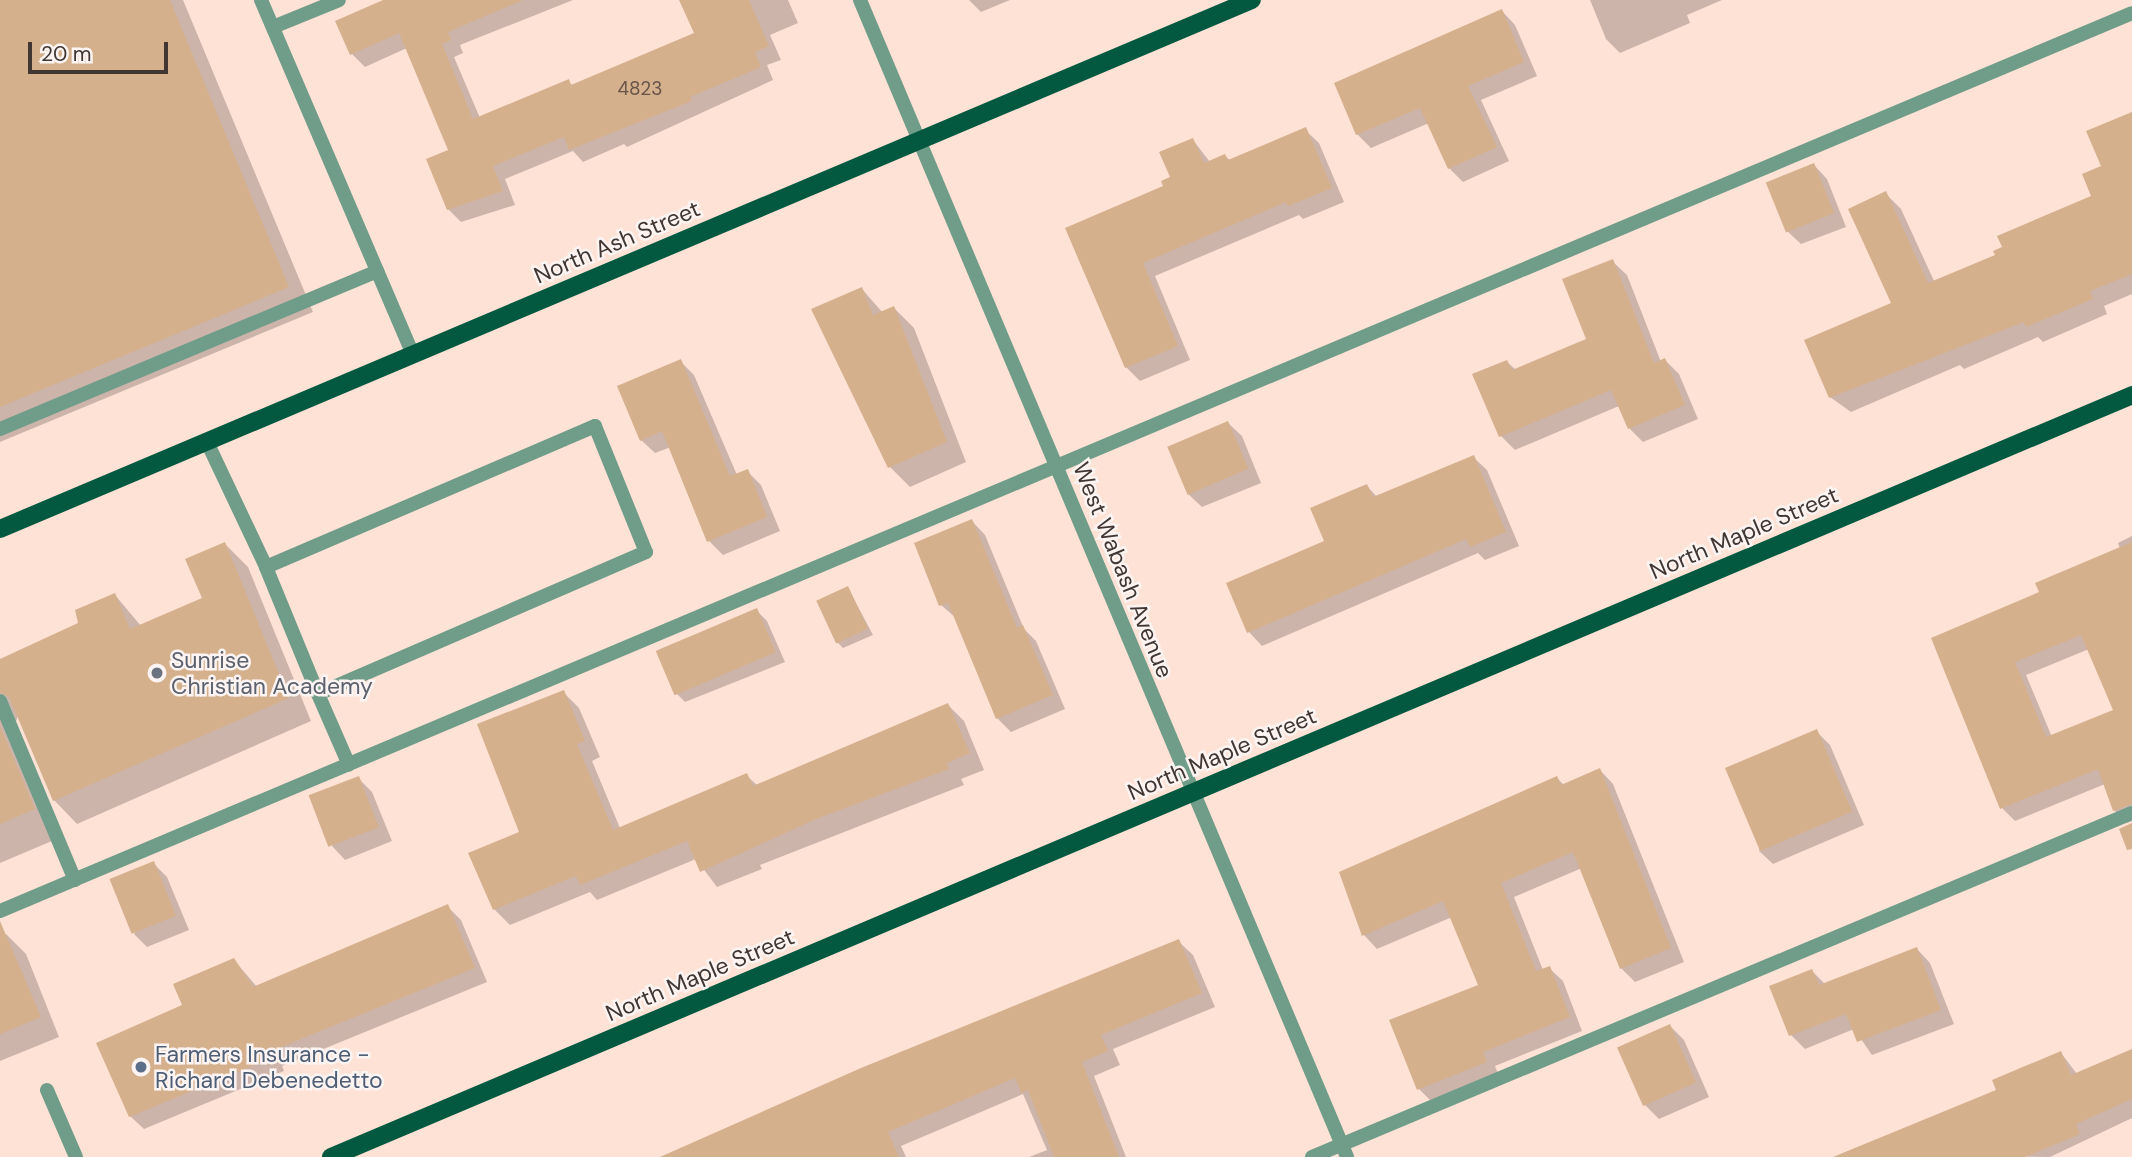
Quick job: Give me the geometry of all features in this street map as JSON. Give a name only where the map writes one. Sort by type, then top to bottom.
[{"type":"main road","name":"North Ash Street","points":[[0,529],[1252,0]]},
{"type":"main road","name":"North Maple Street","points":[[331,1157],[2132,396]]},
{"type":"street","points":[[261,0],[413,355]]},
{"type":"street","points":[[272,27],[339,0]]},
{"type":"street","name":"West Wabash Avenue","points":[[860,0],[1191,794],[1345,1151]]},
{"type":"street","points":[[0,911],[2132,13]]},
{"type":"street","points":[[0,429],[377,271]]},
{"type":"street","points":[[266,567],[594,426],[600,439],[646,552],[318,694]]},
{"type":"street","points":[[207,442],[266,567],[349,765]]},
{"type":"street","points":[[0,701],[75,880]]},
{"type":"street","points":[[1312,1157],[1345,1151],[2132,813]]},
{"type":"street","points":[[47,1090],[76,1157]]},
{"type":"building","points":[[0,0],[170,0],[289,287],[0,407]]},
{"type":"building","points":[[383,0],[523,0],[448,32],[451,40],[442,44],[473,119],[569,79],[571,85],[694,33],[679,0],[749,0],[769,46],[755,52],[761,67],[690,97],[692,101],[569,150],[564,137],[493,166],[503,191],[447,210],[426,159],[448,150],[399,33],[350,55],[335,21]]},
{"type":"building","points":[[1502,9],[1524,62],[1468,86],[1497,147],[1448,169],[1420,108],[1356,135],[1334,83]]},
{"type":"building","points":[[2132,112],[2132,274],[2090,291],[2093,299],[2026,327],[2024,322],[1829,398],[1804,340],[1891,303],[1848,209],[1886,191],[1928,283],[1995,255],[1993,251],[2002,247],[1997,236],[2091,196],[2082,174],[2101,166],[2086,131]]},
{"type":"building","points":[[1306,127],[1332,188],[1288,206],[1286,202],[1143,263],[1178,346],[1125,368],[1065,228],[1163,186],[1161,181],[1170,177],[1159,152],[1193,138],[1204,163],[1225,154],[1228,160]]},
{"type":"building","points":[[1814,163],[1834,213],[1786,233],[1766,182]]},
{"type":"building","points":[[1613,259],[1654,363],[1665,358],[1685,405],[1628,429],[1611,390],[1499,437],[1472,374],[1507,360],[1512,370],[1586,339],[1562,279]]},
{"type":"building","points":[[862,287],[873,315],[894,306],[947,442],[888,468],[811,309]]},
{"type":"building","points":[[681,359],[730,476],[748,469],[767,517],[707,542],[662,431],[640,441],[617,386]]},
{"type":"building","points":[[1228,421],[1248,469],[1188,495],[1167,447]]},
{"type":"building","points":[[1474,455],[1506,532],[1470,547],[1466,539],[1247,633],[1226,583],[1324,541],[1310,508],[1367,484],[1373,497]]},
{"type":"building","points":[[972,519],[1017,628],[1023,625],[1053,695],[996,719],[948,603],[939,606],[914,543]]},
{"type":"building","name":"Sunrise Christian Academy","points":[[225,542],[289,698],[53,801],[9,697],[0,692],[0,659],[78,623],[75,610],[115,593],[130,629],[202,598],[185,559]]},
{"type":"building","points":[[2132,542],[2132,804],[2113,811],[2098,769],[2000,809],[1931,638],[2039,592],[2035,583]],"holes":[[[2081,635],[2113,710],[2046,737],[2015,662]]]},
{"type":"building","points":[[848,586],[868,629],[836,643],[816,601]]},
{"type":"building","points":[[757,608],[776,652],[674,695],[656,651]]},
{"type":"building","points":[[564,690],[585,741],[577,744],[613,830],[747,773],[753,786],[948,703],[970,753],[947,763],[949,769],[816,819],[700,872],[687,841],[580,885],[576,876],[493,910],[468,853],[519,832],[477,724]]},
{"type":"building","points":[[0,726],[35,809],[0,824]]},
{"type":"building","points":[[1817,729],[1852,812],[1760,851],[1725,768]]},
{"type":"building","points":[[1600,768],[1671,948],[1620,969],[1573,852],[1501,883],[1536,971],[1550,966],[1570,1017],[1483,1052],[1487,1062],[1417,1090],[1389,1020],[1478,985],[1443,901],[1362,936],[1339,872],[1557,776],[1561,785]]},
{"type":"building","points":[[359,776],[379,827],[328,847],[309,795]]},
{"type":"building","points":[[2132,823],[2132,849],[2127,850],[2119,829]]},
{"type":"building","points":[[154,861],[176,916],[132,934],[109,879]]},
{"type":"building","points":[[448,904],[475,968],[269,1052],[272,1058],[129,1117],[96,1043],[182,1005],[173,984],[234,958],[253,987]]},
{"type":"building","points":[[0,921],[41,1017],[0,1034]]},
{"type":"building","points":[[1179,939],[1202,993],[1101,1035],[1108,1051],[1082,1062],[1119,1157],[1054,1157],[1028,1090],[1021,1093],[1015,1078],[888,1132],[899,1157],[660,1157],[861,1068]]},
{"type":"building","points":[[1917,947],[1941,1010],[1857,1042],[1846,1014],[1789,1036],[1769,986],[1812,969],[1819,985]]},
{"type":"building","points":[[1670,1024],[1696,1082],[1643,1106],[1617,1048]]},
{"type":"building","points":[[2132,1049],[2132,1099],[2076,1124],[2080,1134],[2025,1157],[1833,1157],[1996,1090],[1992,1080],[2061,1051],[2071,1075]]},
{"type":"place","name":"Sunrise Christian Academy","points":[[157,673]]},
{"type":"place","name":"Farmers Insurance - Richard Debenedetto","points":[[141,1067]]}]
